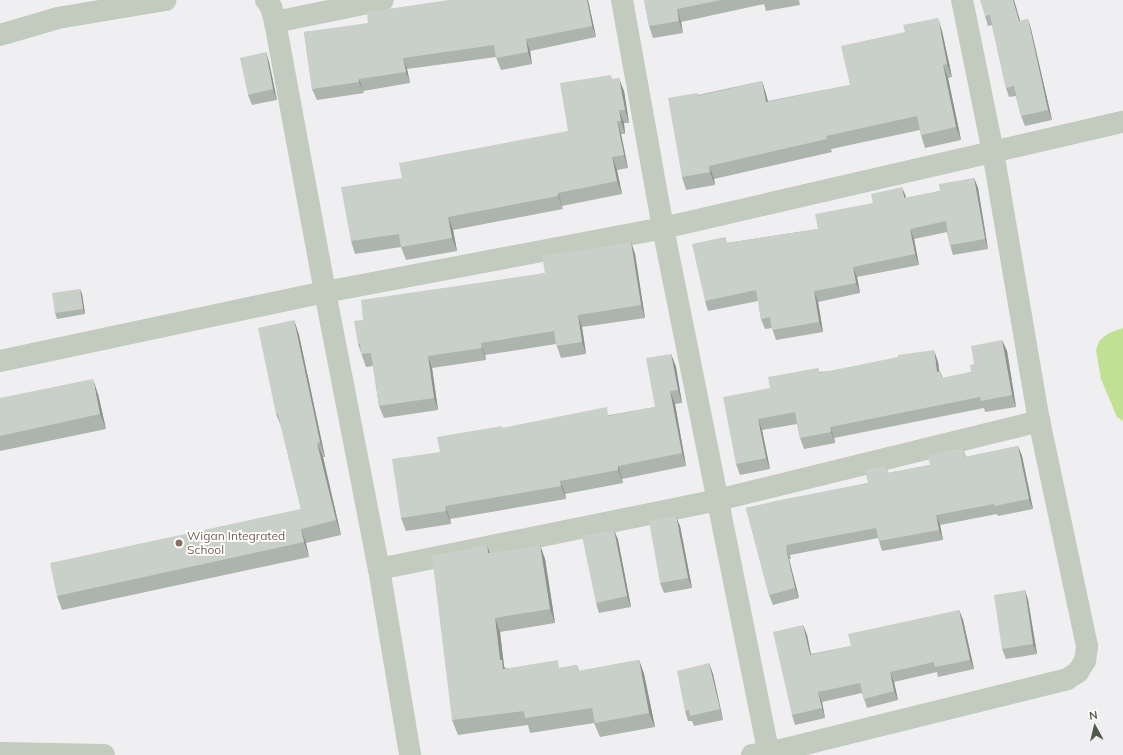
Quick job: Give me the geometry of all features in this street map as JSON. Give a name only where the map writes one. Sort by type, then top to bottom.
[{"type":"street","points":[[0,35],[58,18],[165,0]]},
{"type":"street","points":[[266,0],[271,7],[275,22],[325,292],[379,569],[410,755]]},
{"type":"street","points":[[275,22],[383,0]]},
{"type":"street","points":[[622,0],[663,228],[718,500],[763,754],[1067,679],[1078,672],[1085,661],[1087,646],[1039,421],[993,152],[962,0]]},
{"type":"street","points":[[0,361],[325,292],[663,228],[1123,122]]},
{"type":"street","points":[[379,569],[718,500],[1039,421]]},
{"type":"street","points":[[0,753],[104,755]]},
{"type":"shaded area","points":[[1123,328],[1123,421],[1117,417],[1101,379],[1096,350],[1100,340],[1109,333]]},
{"type":"building","points":[[449,0],[587,0],[592,26],[526,39],[528,52],[496,58],[494,45],[403,58],[406,72],[359,79],[359,82],[312,89],[304,32],[368,23],[367,12]]},
{"type":"building","points":[[644,0],[721,0],[677,9],[679,21],[649,26]]},
{"type":"building","points":[[980,0],[1013,0],[1019,21],[1028,19],[1048,110],[1021,116],[1014,86],[1006,88],[990,15],[985,16]]},
{"type":"building","points":[[938,18],[947,64],[943,65],[956,127],[921,135],[917,116],[826,136],[827,139],[709,166],[710,172],[682,177],[668,98],[697,93],[698,96],[762,81],[766,102],[850,85],[841,46],[905,32],[903,25]]},
{"type":"building","points":[[266,52],[273,89],[248,95],[240,58]]},
{"type":"building","points":[[611,75],[612,79],[619,78],[625,110],[619,110],[621,121],[617,121],[624,155],[612,157],[617,181],[558,193],[558,196],[448,217],[452,238],[401,247],[399,234],[351,241],[341,187],[402,178],[399,163],[568,131],[560,83]]},
{"type":"building","points":[[974,178],[985,239],[950,245],[946,221],[910,229],[915,254],[853,267],[856,283],[814,291],[819,322],[772,330],[770,317],[761,319],[756,290],[705,301],[692,244],[725,237],[727,243],[818,229],[815,214],[873,203],[871,194],[902,187],[904,198],[940,191],[939,184]]},
{"type":"building","points":[[631,242],[641,305],[578,315],[582,342],[556,346],[554,331],[481,343],[482,348],[428,356],[434,398],[379,406],[371,353],[361,354],[354,321],[363,320],[361,300],[545,273],[542,256]]},
{"type":"building","points":[[80,289],[83,309],[55,313],[52,293]]},
{"type":"building","points":[[294,320],[320,442],[317,443],[336,520],[301,529],[304,542],[57,596],[50,563],[301,509],[278,414],[276,414],[258,328]]},
{"type":"building","points":[[1002,340],[1012,395],[981,401],[980,397],[830,427],[831,432],[800,438],[795,412],[758,419],[766,458],[736,464],[723,397],[770,388],[768,377],[818,368],[819,373],[898,357],[898,355],[934,350],[937,372],[940,371],[942,378],[971,372],[970,365],[974,364],[971,346]]},
{"type":"building","points":[[671,354],[678,390],[670,391],[682,453],[618,466],[618,470],[560,481],[561,486],[445,506],[446,511],[401,518],[392,459],[440,452],[437,437],[502,426],[502,428],[607,407],[608,416],[655,407],[646,358]]},
{"type":"building","points":[[93,379],[100,414],[0,436],[0,398]]},
{"type":"building","points":[[1018,446],[1029,499],[936,515],[939,530],[879,541],[876,528],[786,545],[795,588],[769,595],[746,508],[868,483],[865,470],[886,466],[887,473],[930,465],[928,455],[963,448],[965,457]]},
{"type":"building","points":[[676,516],[688,578],[660,583],[649,521]]},
{"type":"building","points":[[614,530],[627,596],[596,603],[582,536]]},
{"type":"building","points":[[487,545],[488,553],[540,545],[550,609],[495,618],[500,660],[502,660],[503,669],[558,660],[559,668],[577,665],[578,671],[639,660],[649,713],[595,723],[592,708],[525,718],[524,711],[452,720],[432,556]]},
{"type":"building","points":[[1025,590],[1033,644],[1002,649],[994,595]]},
{"type":"building","points":[[959,610],[970,660],[935,667],[934,662],[890,672],[894,691],[864,699],[860,683],[818,692],[822,708],[792,715],[773,632],[803,625],[810,655],[851,646],[848,634]]},
{"type":"building","points":[[709,663],[720,709],[690,716],[689,710],[685,711],[677,671]]},
{"type":"place","name":"Wigan Integrated School","points":[[179,543]]}]
